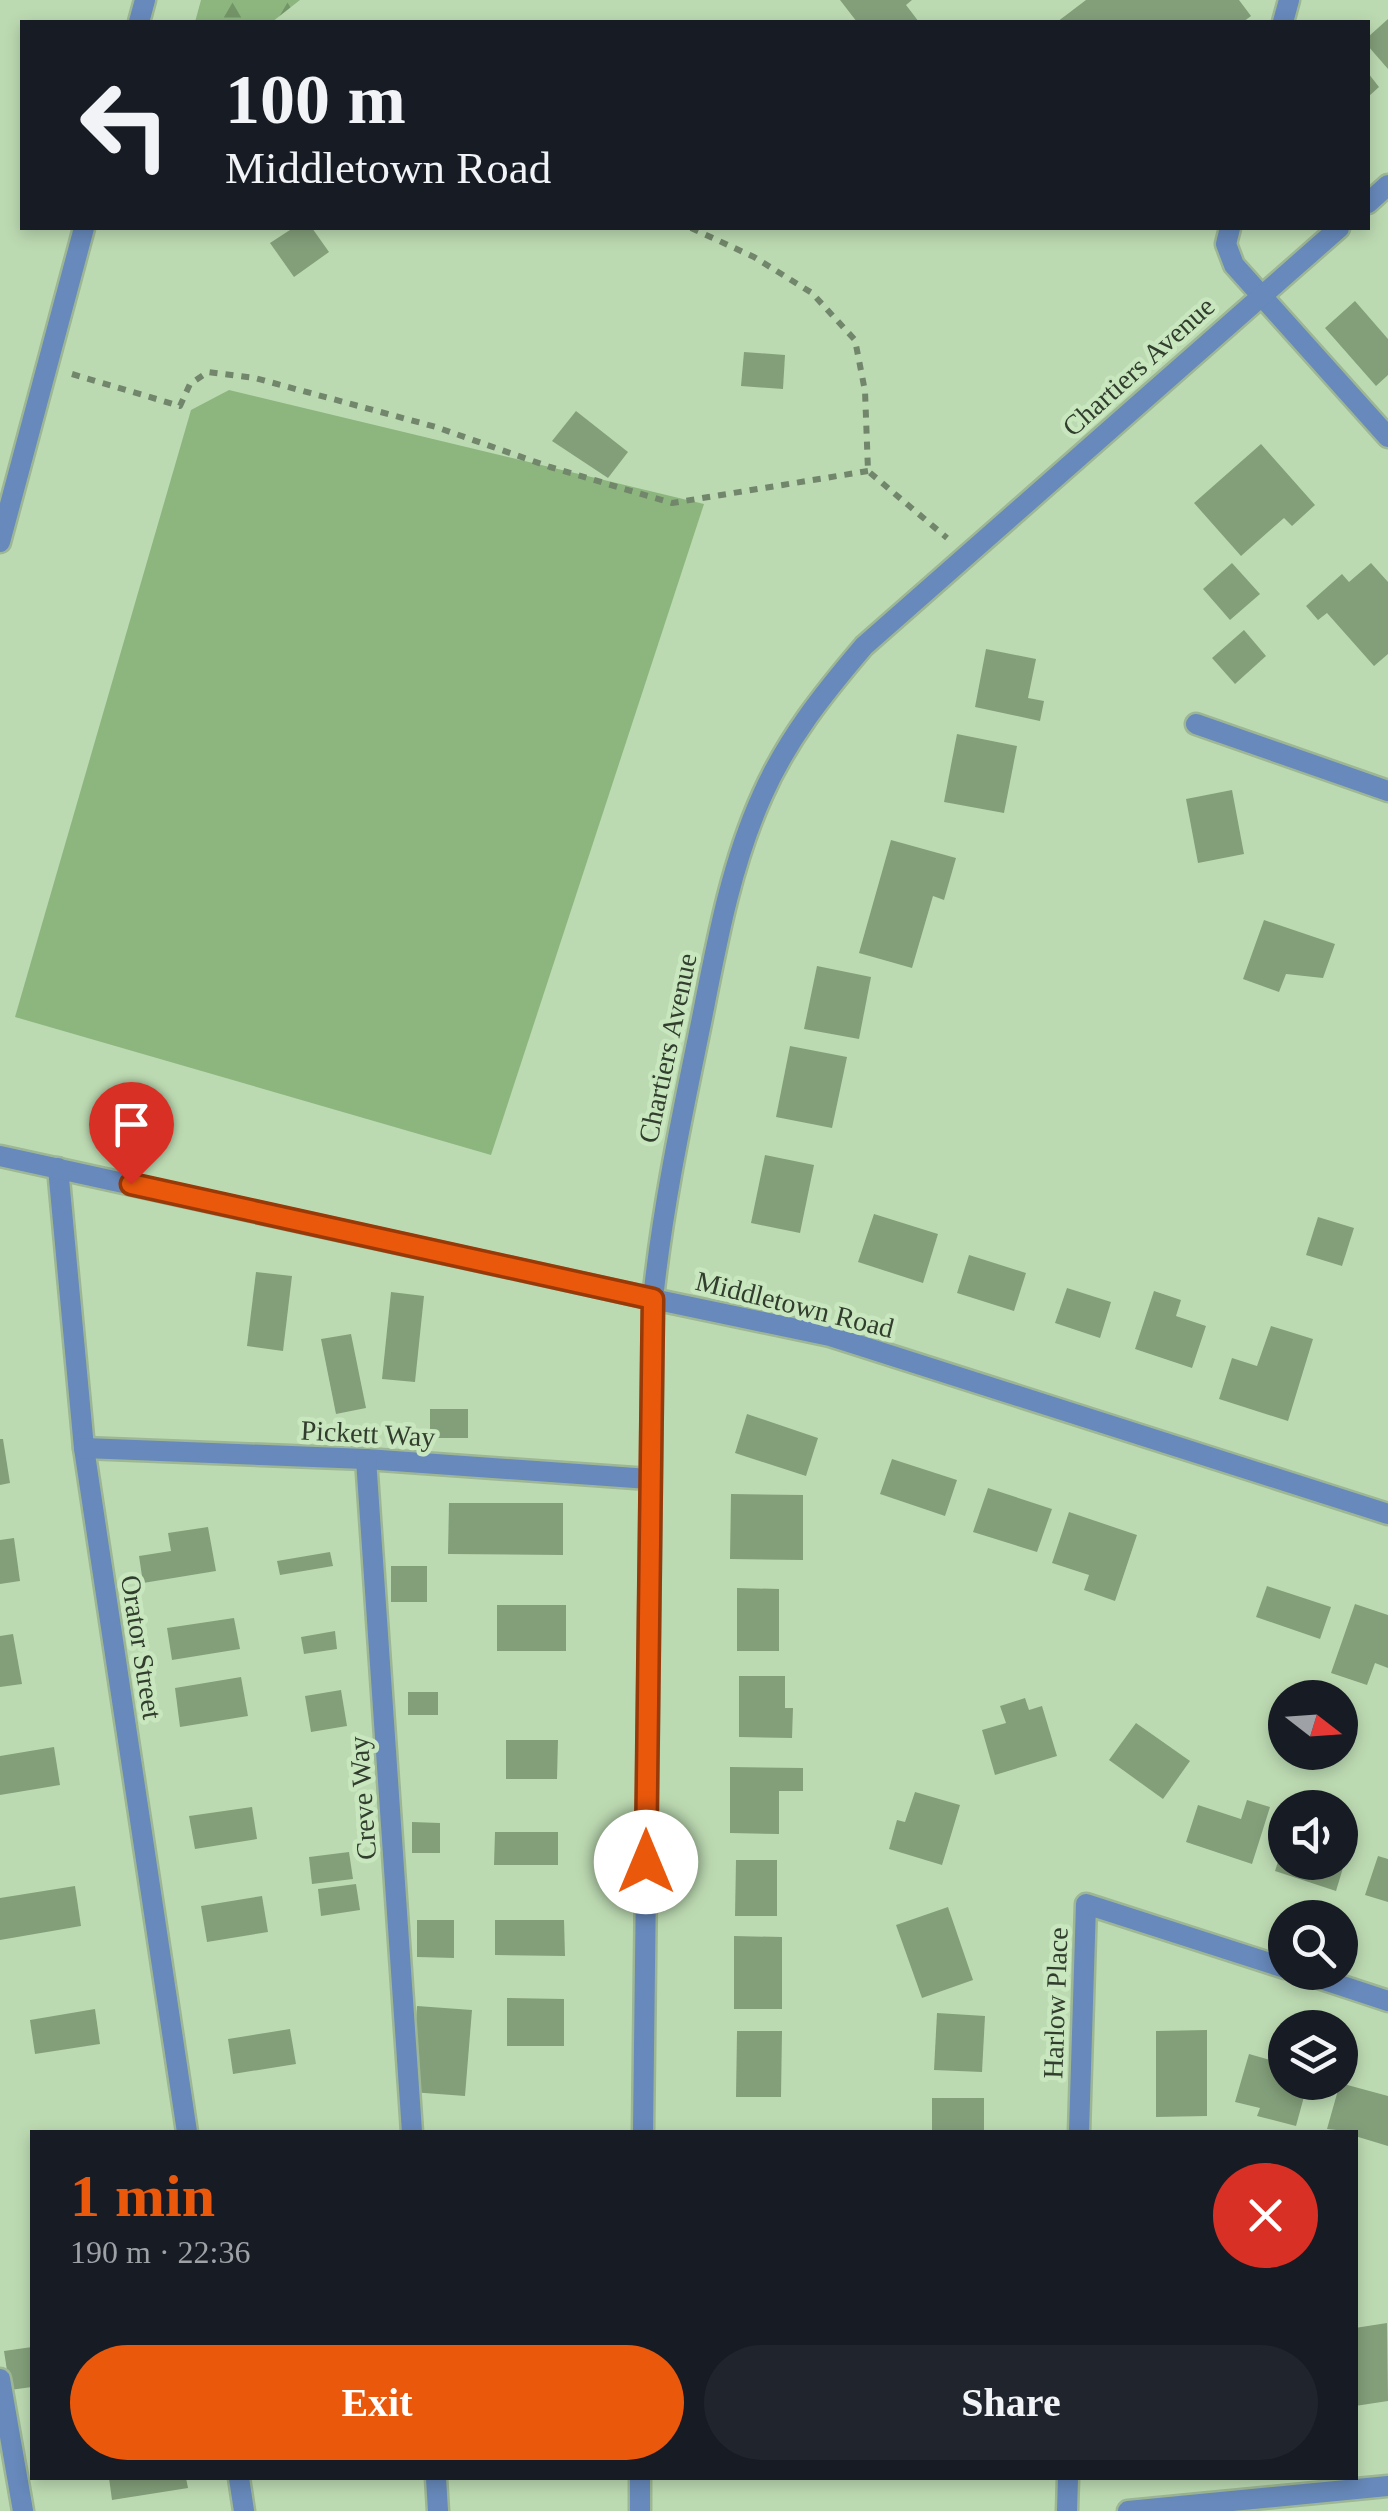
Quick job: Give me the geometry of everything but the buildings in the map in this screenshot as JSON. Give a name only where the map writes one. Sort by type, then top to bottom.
[{"type":"street","points":[[0,542],[83,230]]},
{"type":"street","points":[[1230,230],[1226,244],[1234,265],[1388,436]]},
{"type":"street","name":"Chartiers Avenue","points":[[643,2130],[653,1299],[663,1207],[720,928],[761,798],[788,744],[819,698],[864,646],[1337,230]]},
{"type":"street","points":[[1196,724],[1388,791]]},
{"type":"street","name":"Middletown Road","points":[[0,1156],[830,1336],[1388,1514]]},
{"type":"street","name":"Orator Street","points":[[58,1168],[84,1448],[187,2130]]},
{"type":"street","name":"Pickett Way","points":[[84,1448],[366,1459],[649,1479]]},
{"type":"street","name":"Creve Way","points":[[366,1459],[412,2130]]},
{"type":"street","name":"Harlow Place","points":[[1079,2130],[1086,1904],[1268,1963]]},
{"type":"street","points":[[1357,1990],[1388,2000]]},
{"type":"street","points":[[0,2379],[24,2511]]},
{"type":"street","points":[[239,2480],[244,2511]]},
{"type":"street","points":[[436,2480],[438,2511]]},
{"type":"street","points":[[640,2480],[640,2511]]},
{"type":"street","points":[[1067,2511],[1068,2480]]},
{"type":"street","points":[[1128,2511],[1388,2486]]},
{"type":"path","points":[[695,230],[754,257],[812,293],[854,340],[865,391],[868,470],[967,554]]},
{"type":"path","points":[[47,367],[180,406],[190,384],[208,372],[255,378],[436,428],[550,467],[672,502],[868,470]]},
{"type":"green space","points":[[201,0],[300,0],[275,20],[196,20]]},
{"type":"green space","points":[[229,390],[704,504],[491,1155],[15,1017],[191,410]]},
{"type":"route","points":[[131,1184],[653,1299],[646,1862]]}]
